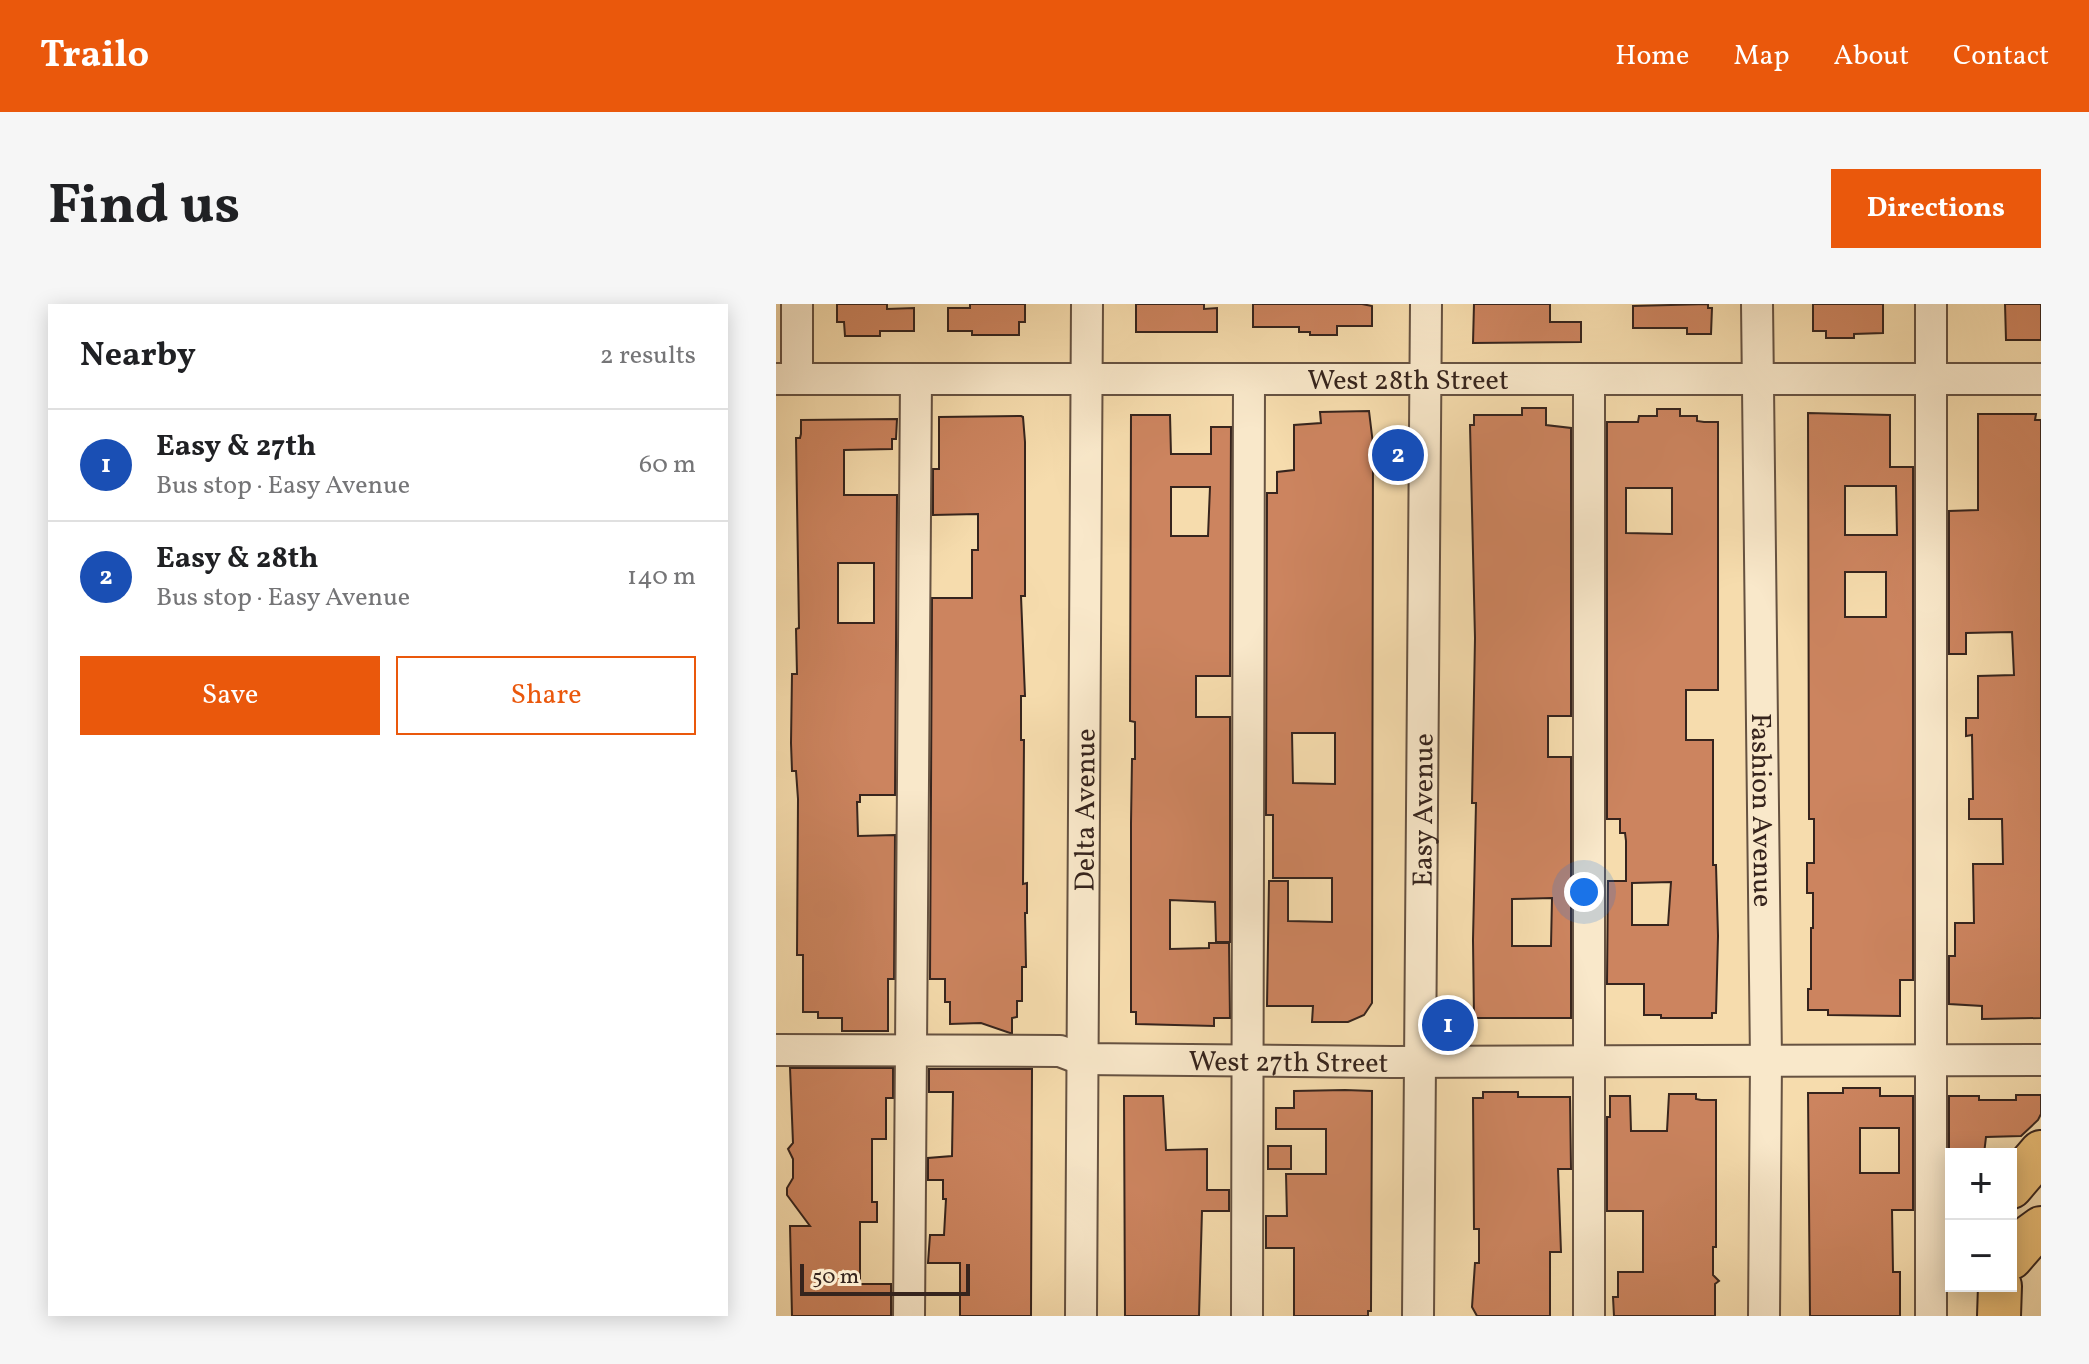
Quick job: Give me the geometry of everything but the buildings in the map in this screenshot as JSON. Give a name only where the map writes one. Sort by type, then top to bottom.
[{"type":"highway","points":[[2017,1180],[2041,1152]]},
{"type":"highway","points":[[2017,1251],[2041,1228]]},
{"type":"highway","points":[[1978,1292],[1978,1316]]},
{"type":"highway","points":[[1999,1316],[2000,1292]]},
{"type":"street","points":[[787,379],[797,304]]},
{"type":"street","name":"Delta Avenue","points":[[1081,1316],[1087,304]]},
{"type":"street","name":"Easy Avenue","points":[[1418,1316],[1426,304]]},
{"type":"street","name":"Fashion Avenue","points":[[1757,304],[1766,1060],[1764,1316]]},
{"type":"street","points":[[1931,304],[1931,1316]]},
{"type":"street","name":"West 28th Street","points":[[787,379],[2041,379]]},
{"type":"street","points":[[909,1316],[916,379]]},
{"type":"street","points":[[1247,1316],[1249,379]]},
{"type":"street","points":[[1589,379],[1589,1316]]},
{"type":"street","name":"West 27th Street","points":[[776,1050],[1060,1051],[1081,1059],[1248,1061],[2041,1060]]},
{"type":"place","name":"Easy & 28th","points":[[1398,455]]},
{"type":"place","name":"Easy & 27th","points":[[1448,1025]]}]
